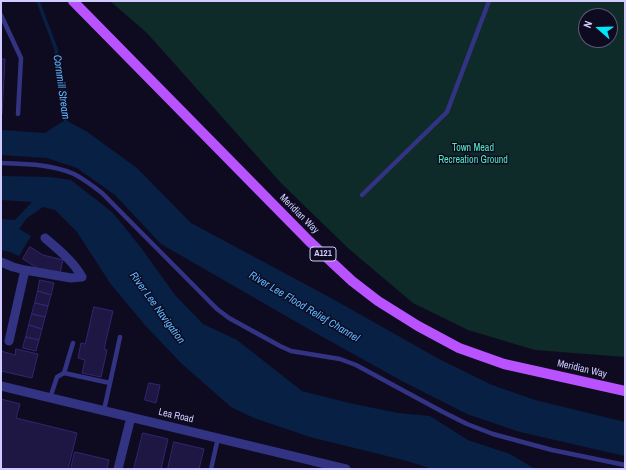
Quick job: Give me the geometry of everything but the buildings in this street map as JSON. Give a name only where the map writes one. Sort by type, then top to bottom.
[{"type":"main road","name":"Meridian Way","points":[[73,1],[308,241],[352,282],[378,301],[418,326],[459,348],[504,364],[625,391]]},
{"type":"street","points":[[1,262],[25,270],[71,278],[82,278],[76,266],[45,238]]},
{"type":"street","points":[[9,341],[25,270]]},
{"type":"street","name":"Lea Road","points":[[1,386],[104,410],[335,468],[346,469]]},
{"type":"street","points":[[118,469],[131,417]]},
{"type":"lane","points":[[362,195],[447,112],[489,1]]},
{"type":"lane","points":[[1,15],[21,58],[18,114]]},
{"type":"lane","points":[[1,163],[36,165],[55,168],[74,174],[87,181],[102,193],[217,309],[229,318],[280,346],[291,350],[340,359],[356,365],[442,412],[493,434],[552,450],[625,465]]},
{"type":"lane","points":[[104,410],[120,337]]},
{"type":"lane","points":[[64,373],[73,343]]},
{"type":"lane","points":[[50,398],[57,377],[64,373],[110,383]]},
{"type":"lane","points":[[211,469],[218,438]]},
{"type":"green space","name":"Town Mead Recreation Ground","points":[[110,1],[625,1],[625,357],[535,350],[468,330],[413,303],[349,249],[281,183],[147,33]]},
{"type":"water","name":"River Lee Flood Relief Channel","points":[[65,120],[86,131],[137,168],[191,223],[331,298],[439,359],[492,385],[535,400],[625,422],[625,456],[520,432],[467,414],[402,381],[312,331],[161,244],[115,195],[77,168],[47,158],[1,155],[1,130],[45,133]]},
{"type":"water","name":"River Lee Navigation","points":[[1,176],[50,177],[71,180],[113,213],[142,249],[175,295],[203,324],[237,340],[302,391],[398,413],[430,416],[468,440],[510,454],[535,469],[432,469],[407,461],[310,437],[254,418],[231,407],[181,363],[144,324],[110,283],[77,232],[55,210],[43,207],[27,218],[19,229],[31,236],[19,256],[1,250],[1,219],[15,220],[32,202],[1,200]]},
{"type":"waterway","name":"Cornmill Stream","points":[[38,1],[56,49],[66,124]]}]
